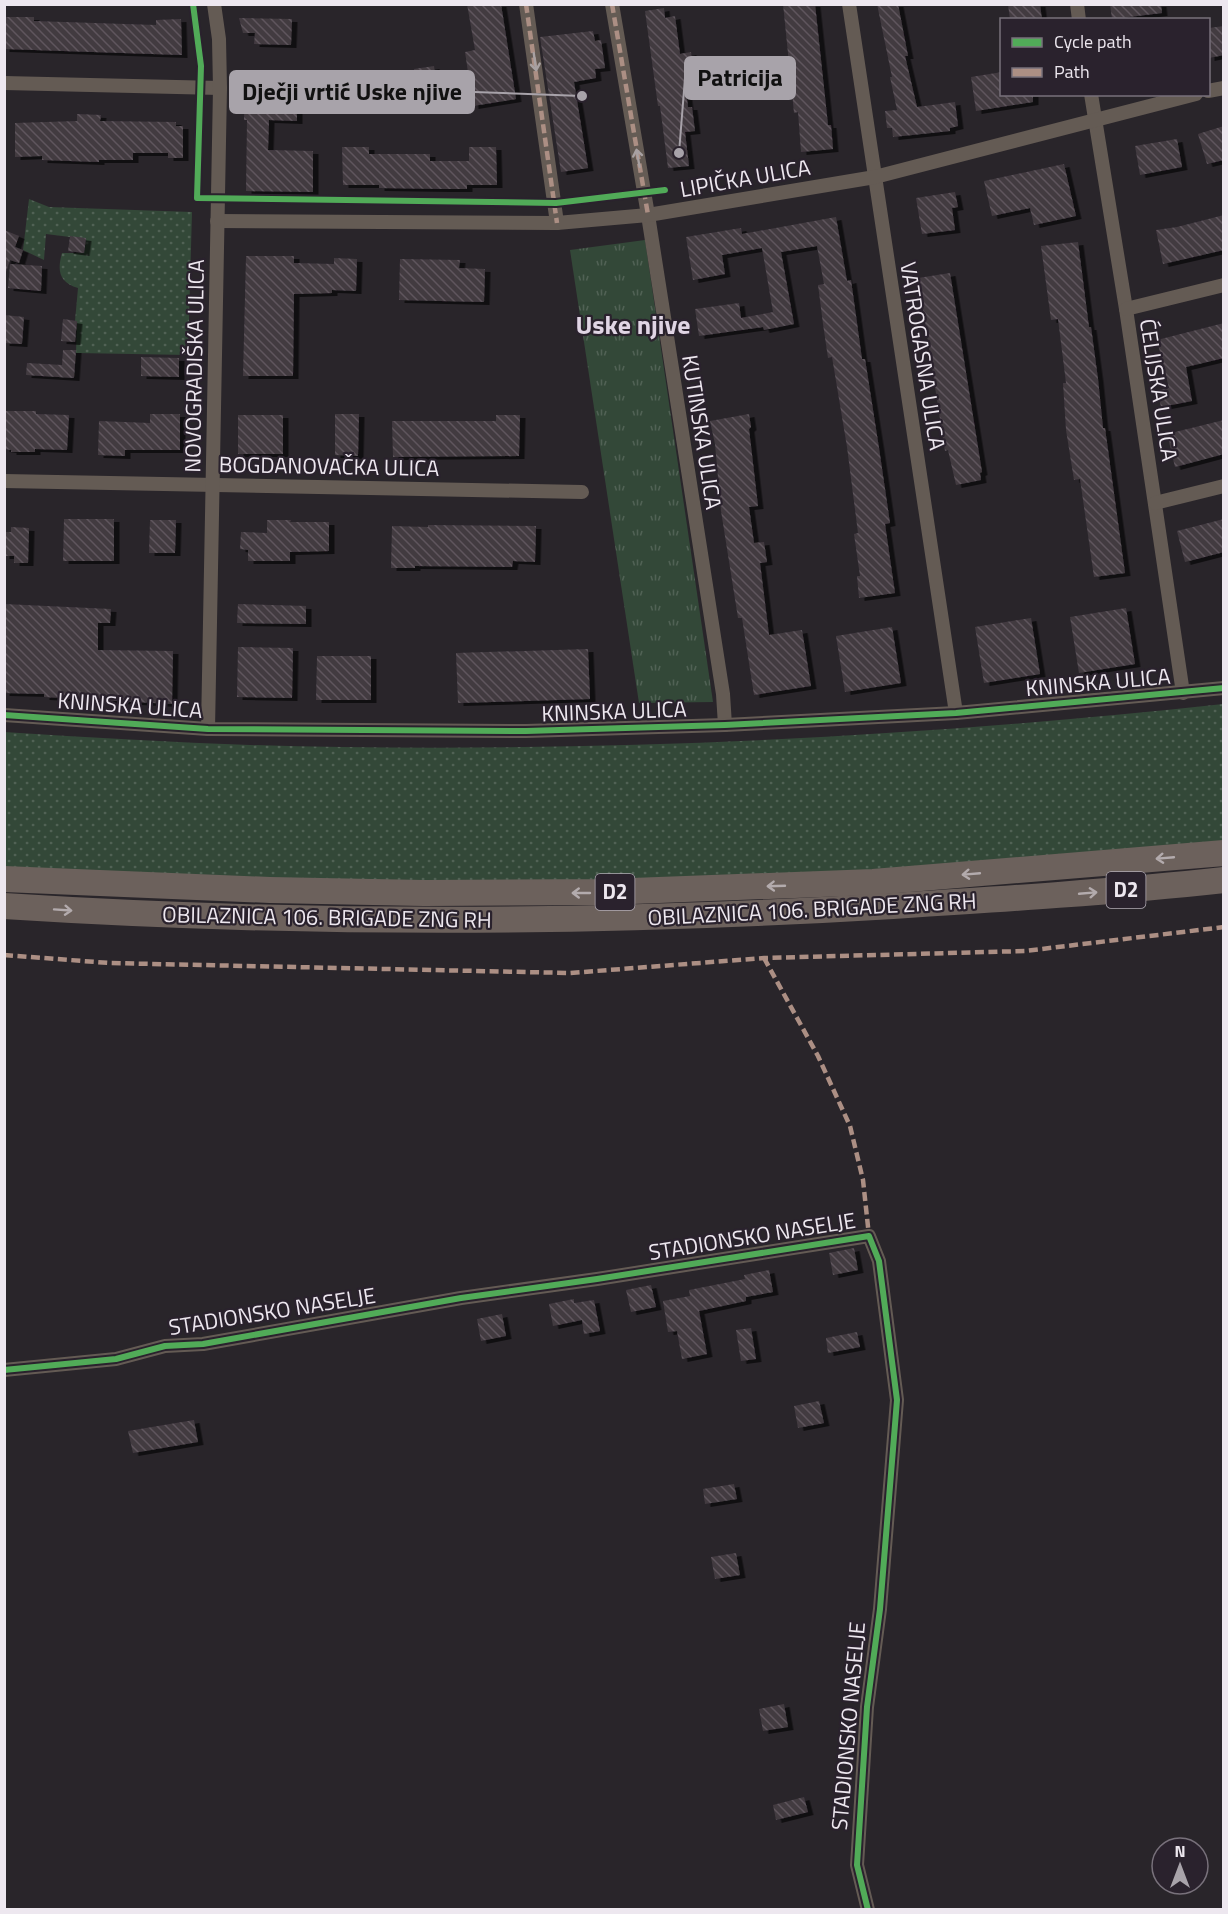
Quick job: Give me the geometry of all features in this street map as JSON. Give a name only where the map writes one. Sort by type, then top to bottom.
[{"type":"highway","name":"OBILAZNICA 106. BRIGADE ZNG RH","points":[[4,879],[270,890],[424,893],[606,892],[873,882],[1224,853]]},
{"type":"highway","name":"OBILAZNICA 106. BRIGADE ZNG RH","points":[[4,906],[109,912],[366,920],[500,921],[740,915],[1006,899],[1224,880]]},
{"type":"street","name":"NOVOGRADIŠKA ULICA","points":[[208,729],[220,88],[219,39],[214,4]]},
{"type":"street","points":[[526,4],[557,223]]},
{"type":"street","name":"KUTINSKA ULICA","points":[[612,4],[648,215],[723,694],[725,725]]},
{"type":"street","name":"VATROGASNA ULICA","points":[[849,4],[956,713]]},
{"type":"street","points":[[4,83],[220,88]]},
{"type":"street","name":"ĆELIJSKA ULICA","points":[[1091,96],[1126,309],[1183,693]]},
{"type":"street","name":"LIPIČKA ULICA","points":[[217,221],[557,223],[648,215],[875,177],[1189,96]]},
{"type":"street","points":[[1126,309],[1224,285]]},
{"type":"street","name":"BOGDANOVAČKA ULICA","points":[[4,481],[582,492]]},
{"type":"street","points":[[1155,503],[1224,486]]},
{"type":"street","name":"KNINSKA ULICA","points":[[4,715],[208,729],[515,731],[725,725],[956,713],[1224,688]]},
{"type":"street","name":"STADIONSKO NASELJE","points":[[4,1370],[116,1359],[165,1346],[203,1344],[461,1298],[869,1236],[879,1261],[897,1400],[880,1609],[867,1707],[857,1865],[868,1910]]},
{"type":"green space","points":[[29,199],[49,207],[192,212],[188,355],[76,353],[77,321],[75,321],[78,288],[63,279],[60,265],[62,253],[84,253],[86,239],[46,234],[44,260],[23,250]]},
{"type":"green space","points":[[645,240],[713,702],[639,703],[570,250]]},
{"type":"green space","points":[[1223,704],[1223,843],[885,872],[523,885],[5,870],[4,732],[173,742],[300,746],[452,748],[673,744],[1004,725]]},
{"type":"building","points":[[467,4],[501,4],[516,99],[473,106],[465,52],[475,50]]},
{"type":"building","points":[[783,4],[815,4],[828,125],[831,125],[833,149],[801,152],[798,112],[794,113]]},
{"type":"building","points":[[877,4],[898,4],[908,56],[905,56],[917,107],[955,102],[958,126],[950,128],[950,131],[893,137],[892,128],[887,128],[885,111],[897,110]]},
{"type":"building","points":[[1008,4],[1040,4],[1042,18],[1010,18]]},
{"type":"building","points":[[1110,4],[1161,4],[1162,13],[1112,18]]},
{"type":"building","points":[[664,8],[665,18],[675,16],[680,54],[691,52],[693,69],[688,70],[690,82],[685,82],[688,107],[692,107],[695,131],[685,132],[689,166],[668,168],[645,11]]},
{"type":"building","points":[[4,17],[34,17],[34,21],[156,25],[156,20],[181,19],[182,55],[4,49]]},
{"type":"building","points":[[239,18],[292,19],[291,45],[254,44],[255,33],[243,33]]},
{"type":"building","points":[[1224,26],[1224,55],[1210,58],[1210,28]]},
{"type":"building","points":[[593,31],[595,41],[601,40],[605,68],[595,69],[596,78],[574,82],[588,168],[561,172],[540,37]]},
{"type":"building","points":[[434,66],[437,87],[417,90],[414,69]]},
{"type":"building","points":[[1000,72],[1000,96],[1033,96],[1033,102],[976,111],[971,77]]},
{"type":"building","points":[[245,89],[297,90],[297,121],[269,120],[268,150],[313,151],[313,192],[246,191]]},
{"type":"building","points":[[77,114],[101,115],[100,121],[176,122],[176,126],[183,126],[183,158],[168,158],[168,153],[133,153],[133,160],[99,160],[99,162],[42,160],[42,156],[15,157],[15,123],[77,121]]},
{"type":"building","points":[[1224,126],[1224,160],[1207,164],[1198,134]]},
{"type":"building","points":[[1177,139],[1182,167],[1140,175],[1135,146]]},
{"type":"building","points":[[342,147],[369,147],[369,154],[430,154],[430,161],[469,161],[469,147],[496,147],[497,185],[467,185],[467,189],[444,189],[343,185]]},
{"type":"building","points":[[1064,164],[1076,216],[1034,225],[1030,208],[992,216],[984,181]]},
{"type":"building","points":[[955,192],[958,207],[952,208],[955,230],[922,234],[916,198]]},
{"type":"building","points":[[1224,215],[1224,250],[1163,264],[1156,230]]},
{"type":"building","points":[[836,217],[847,281],[851,280],[862,359],[865,359],[879,448],[890,523],[885,524],[895,593],[859,598],[857,576],[860,576],[854,534],[858,533],[832,357],[828,358],[823,324],[818,285],[824,284],[817,246],[781,252],[794,324],[764,330],[763,327],[699,336],[695,309],[739,303],[741,318],[773,312],[762,248],[722,255],[725,274],[693,280],[686,237],[741,228],[742,234]]},
{"type":"building","points":[[4,230],[19,236],[15,247],[23,250],[19,263],[10,260],[6,272]]},
{"type":"building","points":[[70,236],[86,238],[84,253],[68,251]]},
{"type":"building","points":[[1078,242],[1125,573],[1094,577],[1080,479],[1074,480],[1066,430],[1063,383],[1066,383],[1058,319],[1051,320],[1041,246]]},
{"type":"building","points":[[246,256],[294,256],[294,263],[334,264],[334,258],[357,259],[356,291],[332,290],[332,293],[294,294],[293,376],[243,376]]},
{"type":"building","points":[[400,259],[460,260],[459,268],[485,269],[484,302],[399,300]]},
{"type":"building","points":[[10,264],[42,266],[41,291],[8,288]]},
{"type":"building","points":[[950,273],[982,472],[980,473],[981,480],[956,485],[948,450],[945,451],[918,278]]},
{"type":"building","points":[[4,315],[24,317],[22,344],[4,343]]},
{"type":"building","points":[[63,319],[77,321],[75,342],[61,341]]},
{"type":"building","points":[[1224,323],[1224,358],[1186,367],[1192,401],[1161,407],[1157,390],[1169,388],[1157,340]]},
{"type":"building","points":[[63,350],[76,350],[74,378],[26,375],[27,363],[62,365]]},
{"type":"building","points":[[141,357],[179,358],[179,377],[141,376]]},
{"type":"building","points":[[4,411],[36,411],[36,414],[69,415],[67,450],[35,449],[35,452],[11,452],[11,450],[4,449]]},
{"type":"building","points":[[150,414],[180,414],[180,450],[125,450],[125,456],[98,455],[99,421],[150,423]]},
{"type":"building","points":[[335,414],[359,414],[358,456],[335,455]]},
{"type":"building","points":[[749,414],[758,506],[749,507],[754,543],[764,542],[767,562],[760,563],[769,635],[802,630],[811,686],[754,695],[742,618],[738,618],[710,421]]},
{"type":"building","points":[[238,415],[283,415],[283,454],[238,454]]},
{"type":"building","points":[[496,415],[520,415],[519,456],[393,457],[392,421],[496,421]]},
{"type":"building","points":[[1224,420],[1224,454],[1175,467],[1167,434]]},
{"type":"building","points":[[64,519],[114,519],[114,561],[63,561]]},
{"type":"building","points":[[1224,519],[1224,552],[1185,562],[1177,531]]},
{"type":"building","points":[[150,520],[176,520],[175,553],[149,553]]},
{"type":"building","points":[[267,520],[329,522],[329,551],[290,552],[290,561],[248,561],[248,550],[240,549],[241,532],[267,533]]},
{"type":"building","points":[[428,525],[536,526],[535,562],[513,561],[512,567],[415,566],[415,568],[391,568],[392,526],[428,527]]},
{"type":"building","points":[[11,527],[29,528],[28,563],[14,563],[14,556],[4,556],[4,532],[11,532]]},
{"type":"building","points":[[4,604],[111,609],[110,623],[98,623],[98,650],[173,651],[172,704],[4,693]]},
{"type":"building","points":[[238,604],[306,606],[306,624],[237,623]]},
{"type":"building","points":[[1126,608],[1135,664],[1079,673],[1070,617]]},
{"type":"building","points":[[1031,618],[1040,674],[984,683],[975,627]]},
{"type":"building","points":[[892,627],[901,683],[845,692],[836,636]]},
{"type":"building","points":[[238,647],[293,648],[292,698],[237,697]]},
{"type":"building","points":[[588,649],[590,699],[458,703],[456,653]]},
{"type":"building","points":[[317,656],[371,656],[371,700],[316,700]]},
{"type":"building","points":[[854,1248],[858,1270],[833,1275],[829,1253]]},
{"type":"building","points":[[769,1270],[773,1292],[746,1297],[746,1301],[699,1311],[707,1354],[682,1359],[677,1331],[668,1332],[663,1301],[690,1296],[689,1290],[745,1279],[744,1275]]},
{"type":"building","points":[[651,1285],[656,1307],[631,1312],[626,1290]]},
{"type":"building","points":[[574,1299],[574,1303],[594,1300],[600,1331],[584,1334],[582,1320],[553,1326],[549,1304]]},
{"type":"building","points":[[502,1314],[506,1336],[481,1341],[477,1319]]},
{"type":"building","points":[[751,1328],[756,1359],[741,1361],[736,1330]]},
{"type":"building","points":[[857,1332],[860,1347],[828,1353],[826,1338]]},
{"type":"building","points":[[819,1401],[824,1423],[798,1428],[794,1406]]},
{"type":"building","points":[[194,1420],[198,1442],[133,1453],[128,1431]]},
{"type":"building","points":[[734,1484],[737,1499],[705,1504],[703,1489]]},
{"type":"building","points":[[736,1553],[740,1575],[715,1579],[711,1557]]},
{"type":"building","points":[[784,1704],[788,1727],[763,1731],[759,1709]]},
{"type":"building","points":[[804,1797],[808,1812],[776,1820],[773,1805]]},
{"type":"marked path","points":[[526,4],[557,223]]},
{"type":"marked path","points":[[612,4],[648,215]]},
{"type":"marked path","points":[[4,955],[109,963],[570,973],[764,958],[1025,951],[1224,927]]},
{"type":"marked path","points":[[764,958],[818,1056],[850,1126],[863,1180],[869,1236]]},
{"type":"cycle path","points":[[193,4],[201,66],[197,198],[556,203],[665,190]]},
{"type":"cycle path","points":[[4,715],[208,729],[526,731],[725,725],[956,713],[1224,688]]},
{"type":"cycle path","points":[[4,1370],[116,1359],[165,1346],[203,1344],[461,1298],[869,1236],[879,1261],[897,1400],[880,1609],[867,1707],[857,1865],[868,1910]]},
{"type":"place","name":"Dječji vrtić Uske njive","points":[[582,96]]},
{"type":"place","name":"Patricija","points":[[679,153]]},
{"type":"district","name":"Uske njive","points":[[633,325]]}]
